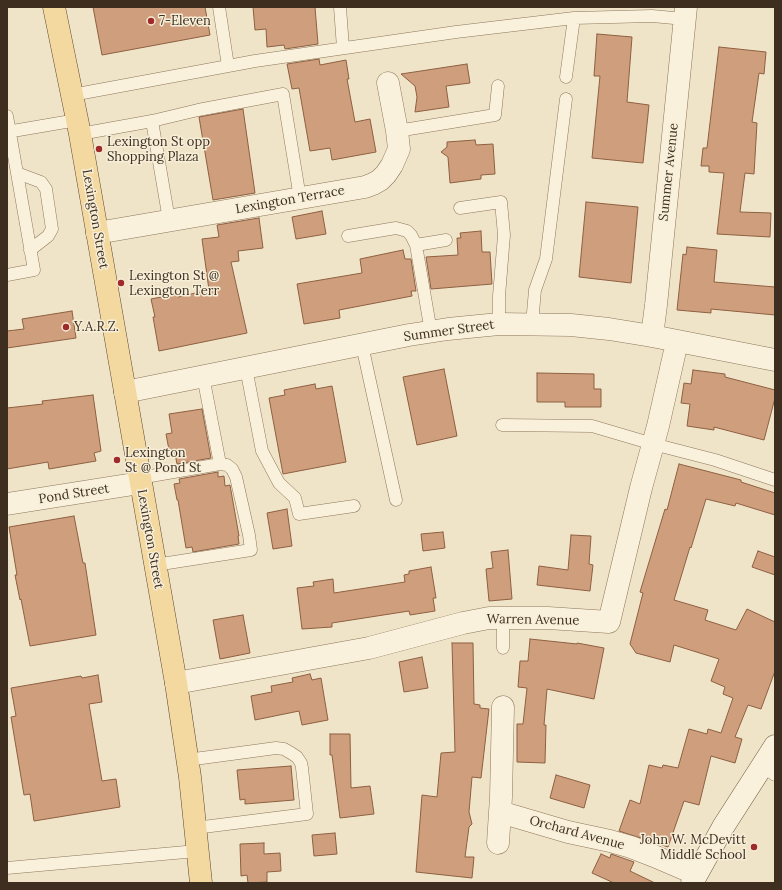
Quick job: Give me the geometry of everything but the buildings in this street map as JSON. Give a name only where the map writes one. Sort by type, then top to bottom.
[{"type":"main road","name":"Lexington Street","points":[[54,7],[78,127],[176,683],[187,760],[201,883]]},
{"type":"street","name":"Summer Avenue","points":[[652,336],[656,305],[675,12]]},
{"type":"street","name":"Lexington Terrace","points":[[97,233],[365,187],[373,184],[380,180],[392,165],[398,149],[398,131],[388,83]]},
{"type":"street","name":"Summer Street","points":[[125,392],[431,332],[499,324],[589,327],[652,336],[775,360]]},
{"type":"street","name":"Warren Avenue","points":[[176,683],[355,650],[489,618],[555,618],[609,622],[677,342]]},
{"type":"street","name":"Pond Street","points":[[7,504],[140,480]]},
{"type":"street","points":[[498,843],[503,707]]},
{"type":"street","points":[[694,879],[726,822],[768,771],[775,746]]},
{"type":"street","name":"Orchard Avenue","points":[[500,812],[568,832],[631,847],[654,856],[694,879]]},
{"type":"lane","points":[[219,7],[228,66]]},
{"type":"lane","points":[[340,7],[342,48]]},
{"type":"lane","points":[[72,95],[228,66],[456,32],[574,18],[675,12]]},
{"type":"lane","points":[[566,77],[574,18]]},
{"type":"lane","points":[[398,131],[495,115],[498,86]]},
{"type":"lane","points":[[8,132],[152,121],[198,110],[283,94],[300,198]]},
{"type":"lane","points":[[532,324],[535,290],[546,259],[566,99]]},
{"type":"lane","points":[[7,116],[8,132],[17,173],[34,270],[7,275]]},
{"type":"lane","points":[[152,121],[169,220]]},
{"type":"lane","points":[[17,173],[41,182],[47,196],[52,226],[51,232],[30,250]]},
{"type":"lane","points":[[460,208],[501,202],[504,234],[499,296],[499,324]]},
{"type":"lane","points":[[348,236],[396,228],[407,231],[414,239],[431,332]]},
{"type":"lane","points":[[416,245],[446,240]]},
{"type":"lane","points":[[362,345],[396,500]]},
{"type":"lane","points":[[246,368],[262,451],[279,483],[295,498],[299,514],[354,506]]},
{"type":"lane","points":[[204,376],[220,464]]},
{"type":"lane","points":[[502,425],[592,426],[715,460],[775,480]]},
{"type":"lane","points":[[140,480],[220,464],[230,466],[234,473],[251,550],[155,565]]},
{"type":"lane","points":[[503,617],[503,648]]},
{"type":"lane","points":[[187,760],[266,749],[284,749],[291,752],[301,762],[303,776],[307,814],[195,828]]},
{"type":"lane","points":[[7,868],[197,851]]},
{"type":"place","name":"7-Eleven","points":[[151,21]]},
{"type":"place","name":"Lexington St opp Shopping Plaza","points":[[99,149]]},
{"type":"place","name":"Lexington St @ Lexington Terr","points":[[121,283]]},
{"type":"place","name":"Y.A.R.Z.","points":[[66,327]]},
{"type":"place","name":"Lexington St @ Pond St","points":[[117,460]]},
{"type":"place","name":"John W. McDevitt Middle School","points":[[754,847]]}]
